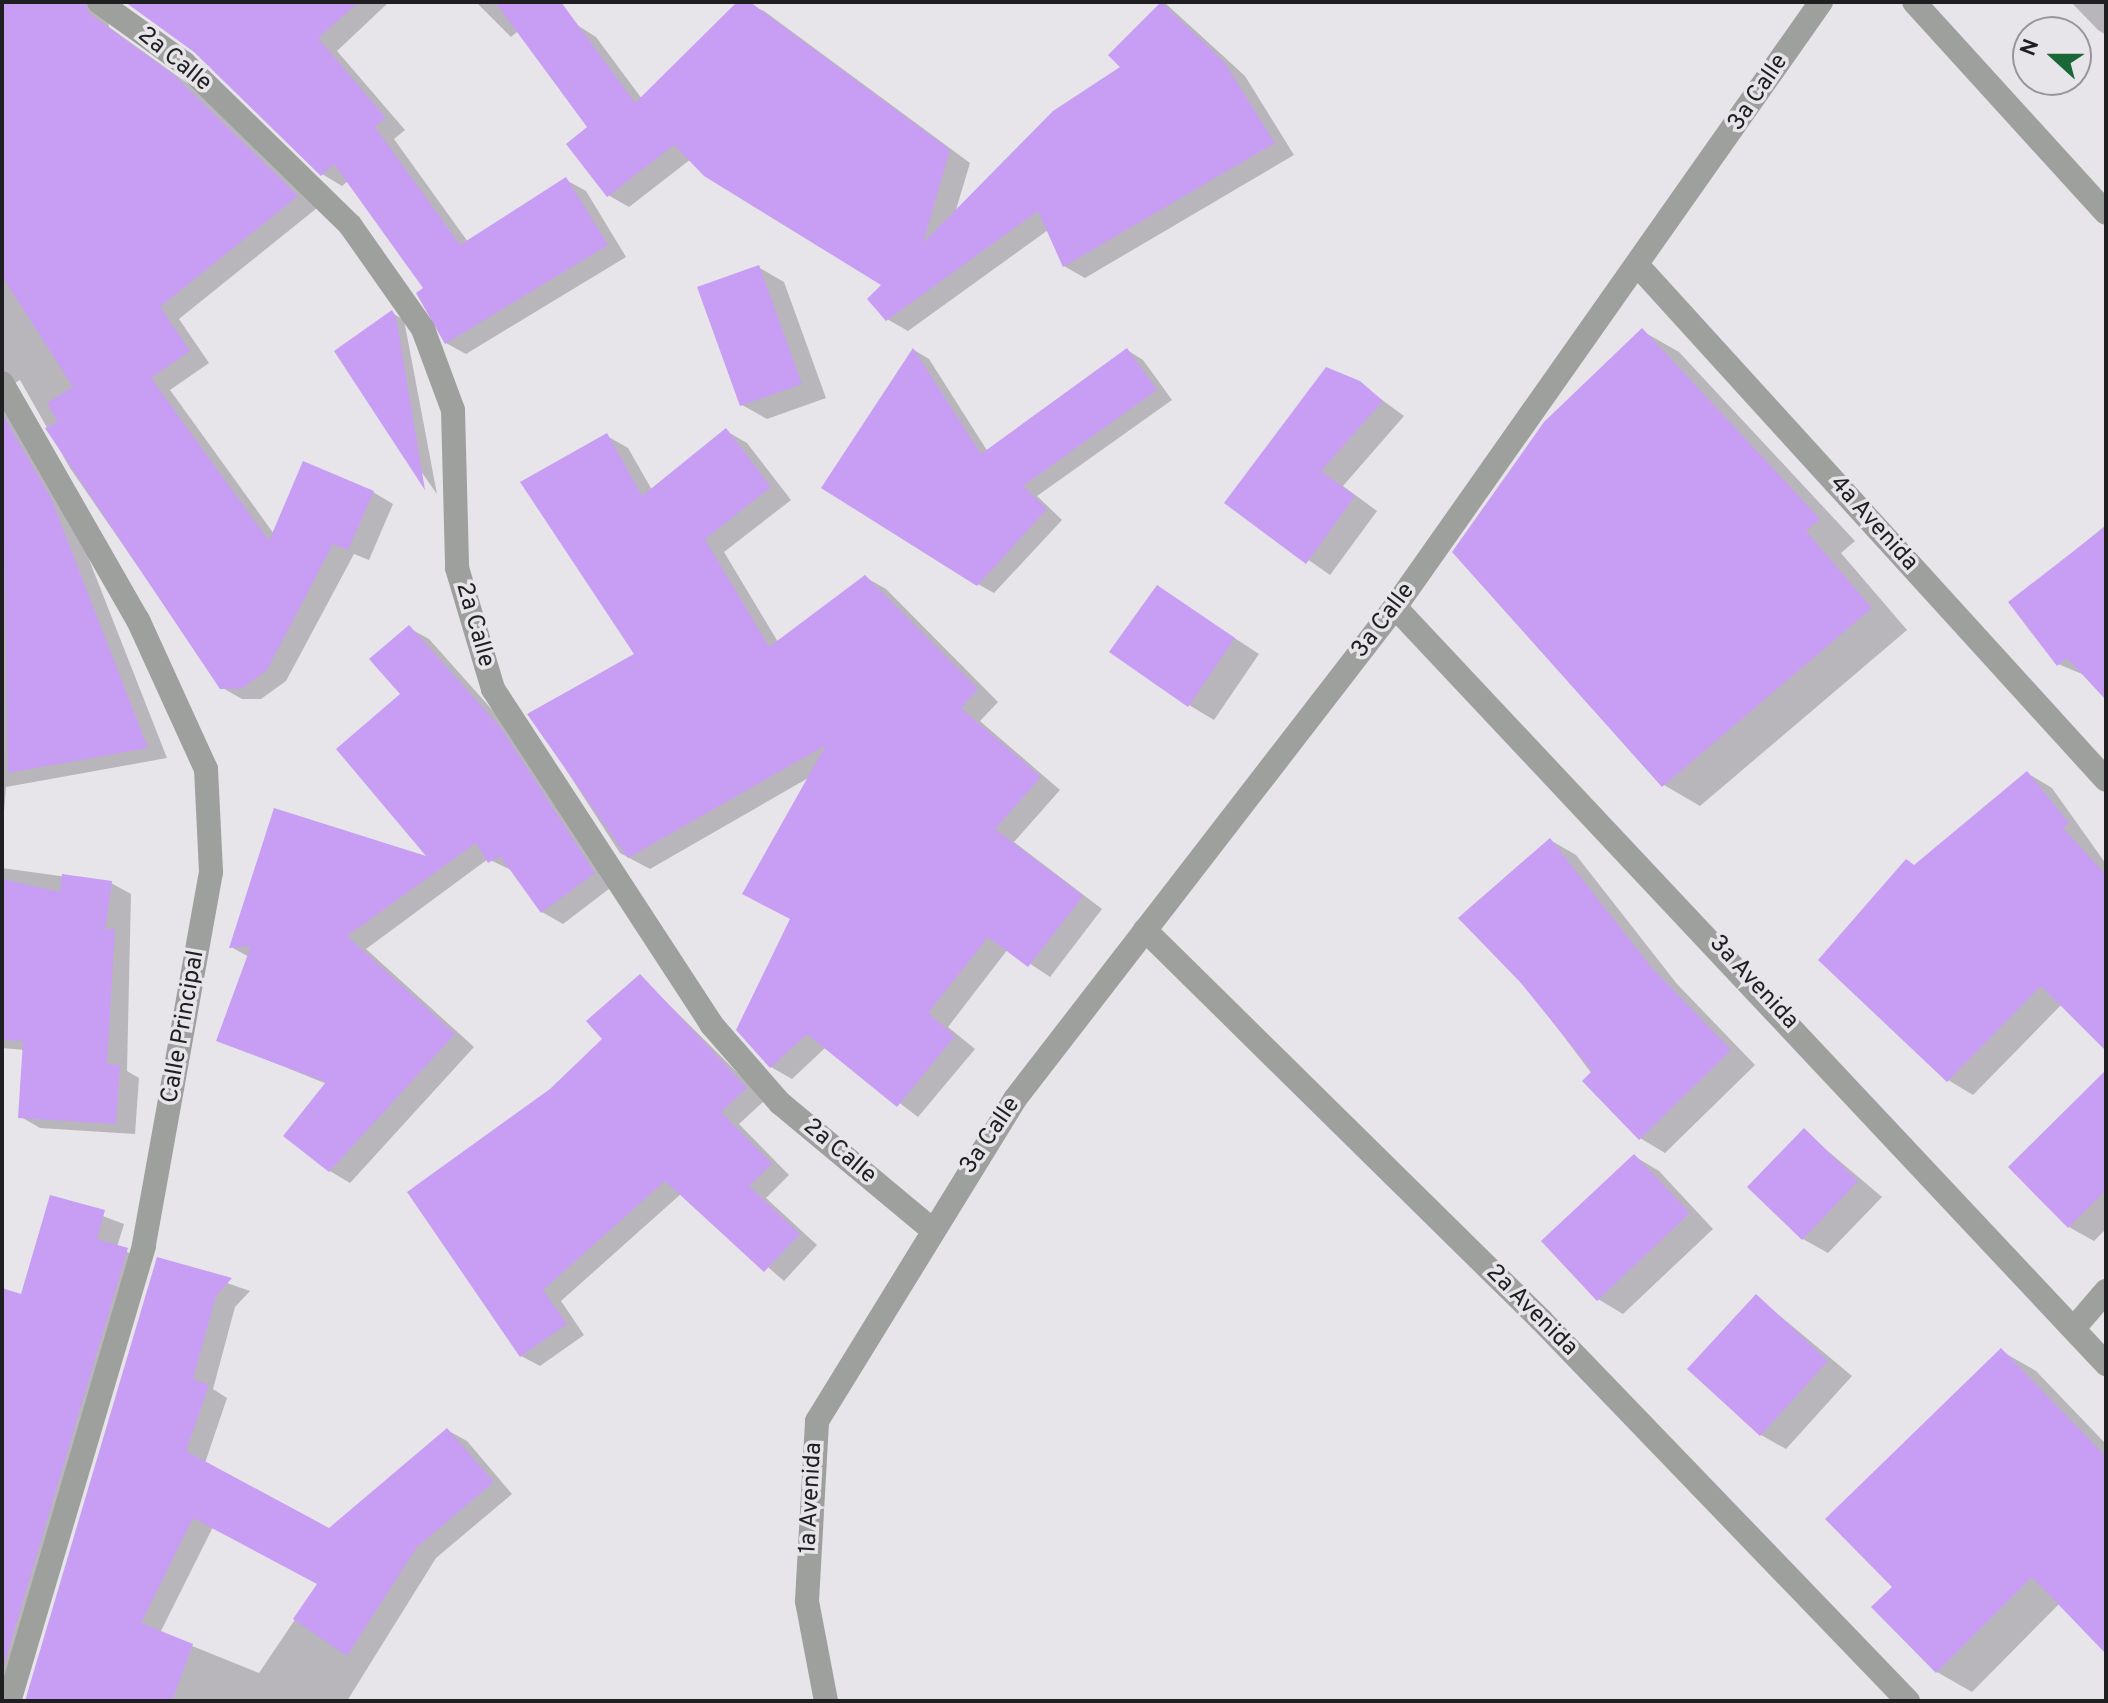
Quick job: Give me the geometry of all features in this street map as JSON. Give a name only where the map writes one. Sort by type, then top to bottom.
[{"type":"street","name":"2a Calle","points":[[99,2],[184,63],[350,225],[423,329],[453,410],[457,568],[493,689],[711,1024],[780,1103],[930,1228]]},
{"type":"street","name":"3a Calle","points":[[930,1228],[1015,1099],[1395,607],[1640,268],[1821,2]]},
{"type":"street","points":[[1914,2],[2106,213]]},
{"type":"street","name":"4a Avenida","points":[[1640,268],[2106,780]]},
{"type":"street","name":"Calle Principal","points":[[2,383],[138,620],[206,769],[211,872],[144,1246],[9,1701]]},
{"type":"street","name":"3a Avenida","points":[[1395,607],[2075,1327],[2106,1364]]},
{"type":"street","name":"2a Avenida","points":[[1145,930],[1541,1320],[1908,1701]]},
{"type":"street","name":"1a Avenida","points":[[826,1701],[807,1601],[817,1421],[930,1228]]},
{"type":"street","points":[[2075,1327],[2106,1291]]},
{"type":"building","points":[[2,2],[84,2],[90,14],[174,75],[298,196],[160,307],[190,351],[151,378],[269,541],[303,461],[374,491],[348,550],[333,544],[267,670],[241,689],[220,689],[45,428],[58,422],[47,403],[73,387],[2,276]]},
{"type":"building","points":[[125,2],[359,2],[318,38],[386,118],[375,127],[460,245],[566,177],[608,245],[445,344],[416,293],[423,288],[334,164],[321,176],[194,52]]},
{"type":"building","points":[[495,2],[561,2],[635,103],[737,2],[750,2],[950,150],[923,243],[1053,111],[1120,67],[1108,55],[1161,2],[1224,62],[1275,143],[1063,267],[1038,211],[886,321],[867,299],[881,285],[704,176],[674,145],[607,197],[566,144],[587,127]]},
{"type":"building","points":[[759,265],[802,384],[740,406],[697,287]]},
{"type":"building","points":[[392,310],[396,317],[425,490],[334,351]]},
{"type":"building","points":[[1642,328],[1820,519],[1806,531],[1872,608],[1662,787],[1452,552],[1544,422]]},
{"type":"building","points":[[913,348],[981,454],[1127,348],[1157,390],[1023,486],[1047,509],[977,586],[821,488]]},
{"type":"building","points":[[1326,367],[1360,381],[1383,401],[1321,471],[1355,496],[1306,564],[1224,503]]},
{"type":"building","points":[[2,413],[51,498],[148,748],[8,773]]},
{"type":"building","points":[[726,428],[771,487],[705,539],[769,647],[865,575],[978,689],[961,708],[1041,777],[995,829],[1083,896],[1028,967],[988,937],[928,1013],[955,1036],[897,1107],[807,1034],[770,1068],[736,1030],[790,919],[742,894],[826,745],[628,858],[527,714],[634,654],[520,482],[607,433],[642,496]]},
{"type":"building","points":[[2106,526],[2106,700],[2067,658],[2057,666],[2008,602]]},
{"type":"building","points":[[1157,585],[1235,638],[1188,707],[1109,652]]},
{"type":"building","points":[[409,625],[501,728],[595,873],[541,913],[500,856],[488,863],[476,843],[347,936],[455,1034],[329,1172],[283,1136],[326,1082],[216,1041],[251,946],[229,948],[274,808],[426,856],[336,749],[400,694],[369,659]]},
{"type":"building","points":[[2027,771],[2069,823],[2063,828],[2106,875],[2106,1051],[2041,986],[1947,1082],[1818,960],[1906,859],[1914,865]]},
{"type":"building","points":[[1550,838],[1651,967],[1731,1050],[1639,1140],[1582,1081],[1592,1071],[1521,983],[1458,918]]},
{"type":"building","points":[[62,874],[112,881],[105,930],[115,928],[107,1064],[120,1065],[116,1124],[18,1118],[23,1041],[2,1040],[2,879],[60,892]]},
{"type":"building","points":[[640,974],[747,1088],[721,1112],[772,1164],[749,1186],[800,1234],[764,1272],[665,1181],[543,1290],[567,1324],[520,1357],[407,1192],[550,1089],[602,1039],[586,1021]]},
{"type":"building","points":[[2106,1070],[2106,1190],[2068,1228],[2008,1167]]},
{"type":"building","points":[[1804,1128],[1858,1181],[1802,1240],[1747,1187]]},
{"type":"building","points":[[1634,1154],[1690,1213],[1597,1301],[1541,1241]]},
{"type":"building","points":[[50,1195],[105,1210],[97,1239],[128,1248],[2,1672],[2,1288],[21,1294]]},
{"type":"building","points":[[157,1257],[232,1278],[216,1296],[193,1379],[209,1385],[186,1451],[329,1528],[447,1428],[494,1482],[417,1547],[347,1656],[293,1619],[317,1584],[193,1518],[141,1623],[193,1644],[172,1701],[25,1701]]},
{"type":"building","points":[[1756,1294],[1828,1361],[1760,1436],[1687,1369]]},
{"type":"building","points":[[2001,1348],[2106,1457],[2106,1654],[2032,1577],[1936,1673],[1871,1607],[1892,1587],[1825,1519]]}]
